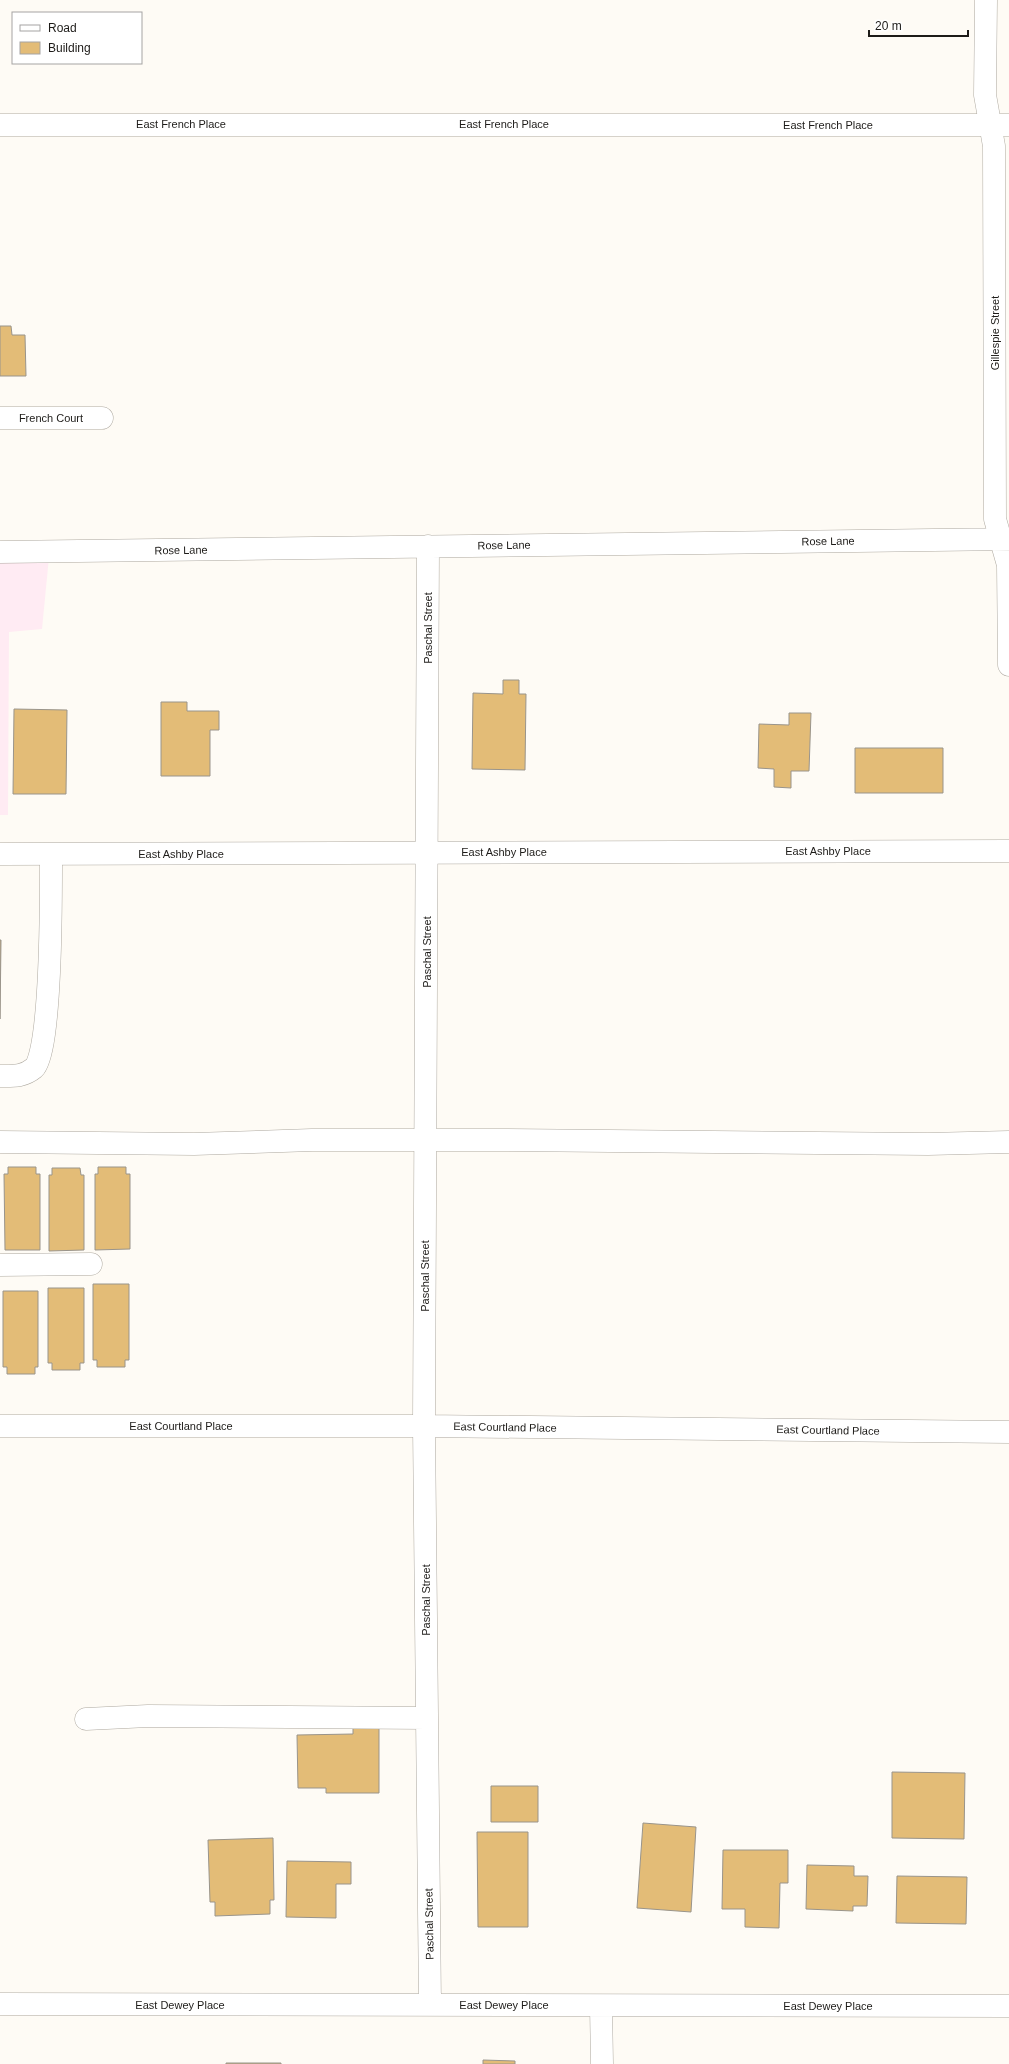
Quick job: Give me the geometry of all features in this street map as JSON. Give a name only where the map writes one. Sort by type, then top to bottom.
[{"type":"street","name":"Gillespie Street","points":[[986,0],[985,94],[1000,125],[994,146],[995,519],[1006,539],[1008,565],[1009,665]]},
{"type":"street","name":"East French Place","points":[[0,125],[1000,125]]},
{"type":"street","name":"French Court","points":[[0,418],[102,418]]},
{"type":"street","name":"Rose Lane","points":[[0,552],[1006,539]]},
{"type":"street","name":"Paschal Street","points":[[428,546],[428,852],[424,1426],[430,2005]]},
{"type":"street","name":"East Ashby Place","points":[[0,854],[1009,851]]},
{"type":"street","points":[[0,1076],[21,1076],[35,1067],[42,1052],[48,1001],[51,855]]},
{"type":"street","points":[[0,1142],[194,1144],[312,1140],[856,1144],[1009,1142]]},
{"type":"street","points":[[0,1265],[91,1264]]},
{"type":"street","name":"East Courtland Place","points":[[0,1426],[424,1426],[1009,1432]]},
{"type":"street","points":[[86,1719],[148,1716],[426,1718]]},
{"type":"street","name":"East Dewey Place","points":[[0,2004],[1009,2006]]},
{"type":"street","points":[[601,2006],[602,2064]]},
{"type":"shaded area","points":[[49,557],[42,629],[9,632],[8,815],[0,815],[0,558]]},
{"type":"building","points":[[0,326],[11,326],[12,335],[25,335],[26,376],[0,376]]},
{"type":"building","points":[[503,680],[519,680],[519,694],[526,694],[525,770],[472,769],[473,693],[503,694]]},
{"type":"building","points":[[161,702],[187,702],[187,711],[219,711],[219,730],[210,730],[210,776],[161,776]]},
{"type":"building","points":[[14,709],[67,710],[66,794],[13,794]]},
{"type":"building","points":[[789,713],[811,713],[809,771],[791,771],[791,788],[774,787],[774,769],[758,768],[759,724],[789,725]]},
{"type":"building","points":[[855,748],[943,748],[943,793],[855,793]]},
{"type":"building","points":[[0,940],[1,940],[0,1019]]},
{"type":"building","points":[[8,1167],[36,1167],[36,1174],[40,1174],[40,1250],[5,1250],[4,1174],[8,1174]]},
{"type":"building","points":[[98,1167],[126,1167],[126,1174],[130,1174],[130,1249],[95,1250],[95,1174],[98,1174]]},
{"type":"building","points":[[52,1168],[80,1168],[81,1175],[84,1175],[84,1250],[49,1251],[49,1175],[52,1175]]},
{"type":"building","points":[[93,1284],[129,1284],[129,1360],[125,1360],[125,1367],[97,1367],[97,1360],[93,1360]]},
{"type":"building","points":[[48,1288],[84,1288],[84,1363],[80,1363],[80,1370],[52,1370],[52,1363],[48,1363]]},
{"type":"building","points":[[3,1291],[38,1291],[38,1367],[35,1367],[35,1374],[7,1374],[7,1367],[3,1367]]},
{"type":"building","points":[[379,1724],[379,1793],[326,1793],[326,1788],[298,1788],[297,1735],[353,1734],[353,1725]]},
{"type":"building","points":[[892,1772],[965,1773],[964,1839],[892,1838]]},
{"type":"building","points":[[491,1786],[538,1786],[538,1822],[491,1822]]},
{"type":"building","points":[[643,1823],[696,1827],[691,1912],[637,1908]]},
{"type":"building","points":[[477,1832],[528,1832],[528,1927],[478,1927]]},
{"type":"building","points":[[273,1838],[274,1900],[270,1900],[270,1914],[215,1916],[215,1902],[210,1902],[208,1840]]},
{"type":"building","points":[[723,1850],[788,1850],[788,1883],[780,1883],[779,1928],[745,1927],[745,1909],[722,1909]]},
{"type":"building","points":[[287,1861],[351,1862],[351,1884],[336,1884],[336,1918],[286,1917]]},
{"type":"building","points":[[807,1865],[854,1866],[854,1876],[868,1876],[867,1906],[853,1906],[853,1911],[806,1909]]},
{"type":"building","points":[[897,1876],[967,1877],[966,1924],[896,1923]]},
{"type":"building","points":[[483,2060],[515,2061],[515,2064],[483,2064]]},
{"type":"building","points":[[281,2063],[281,2064],[226,2064]]}]
